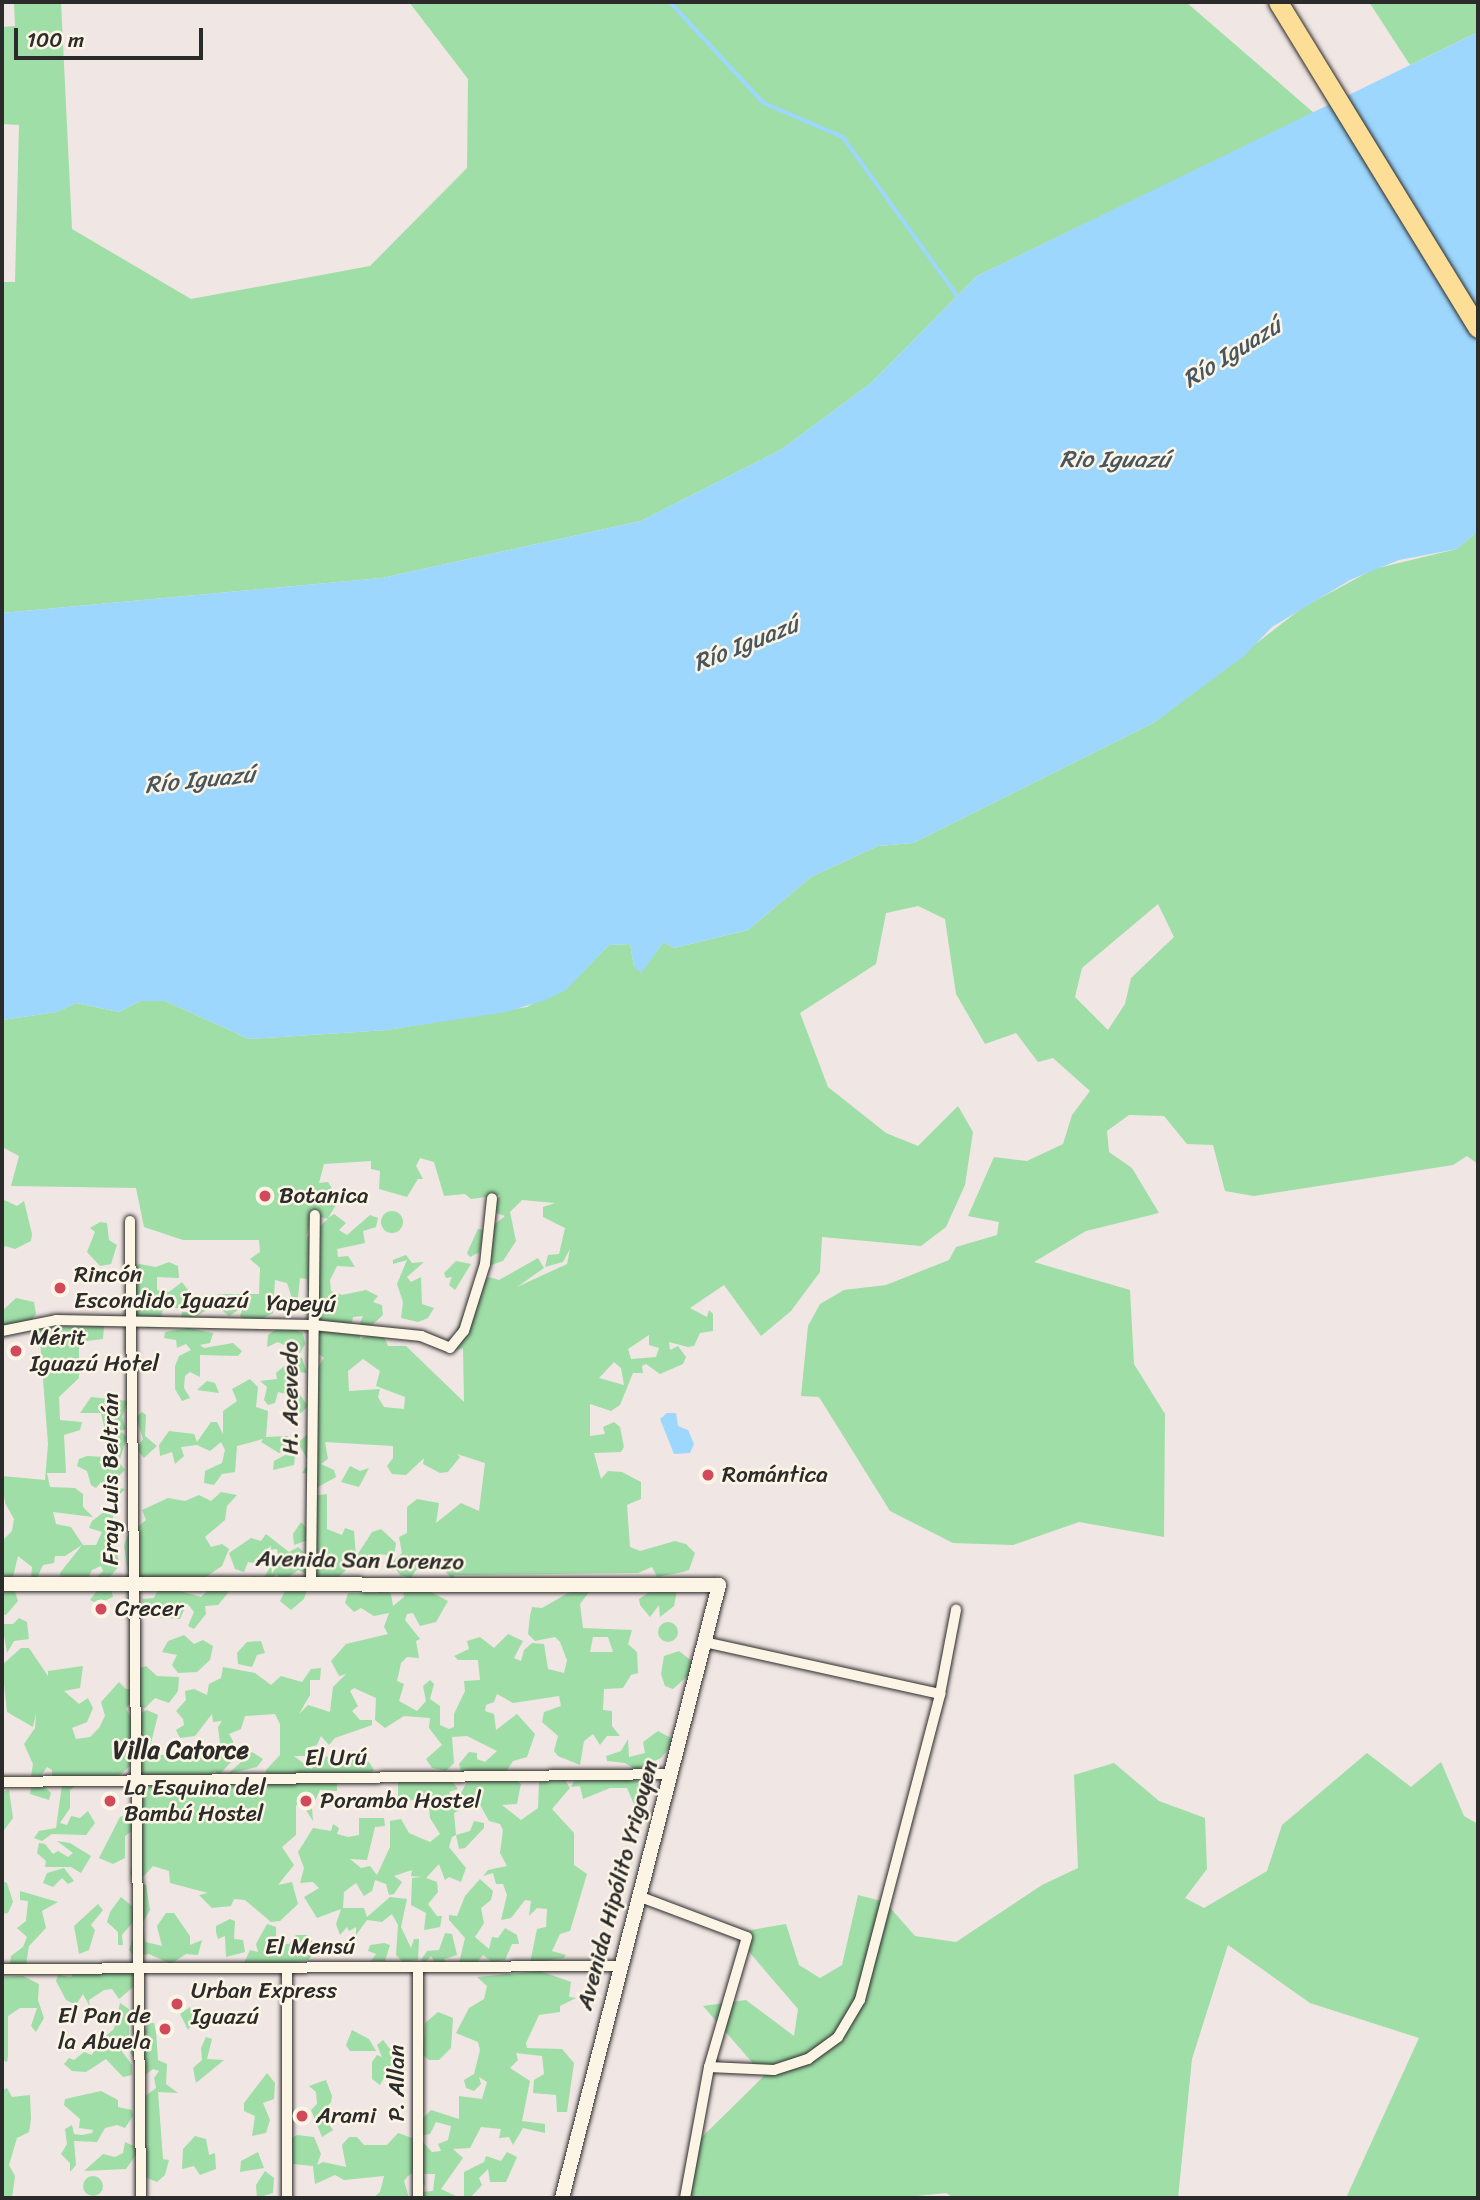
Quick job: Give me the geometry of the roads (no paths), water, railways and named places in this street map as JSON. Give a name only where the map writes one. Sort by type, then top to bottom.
[{"type":"highway","points":[[1278,2],[1478,328]]},
{"type":"street","name":"Yapeyú","points":[[2,1331],[56,1320],[313,1325],[421,1336],[450,1348],[464,1331],[485,1264],[492,1198]]},
{"type":"street","name":"H. Acevedo","points":[[311,1581],[315,1215]]},
{"type":"street","name":"Fray Luis Beltrán","points":[[130,1221],[141,2198]]},
{"type":"street","name":"Avenida San Lorenzo","points":[[2,1584],[311,1581],[719,1585]]},
{"type":"street","name":"Avenida Hipólito Yrigoyen","points":[[562,2198],[618,1966],[672,1774],[719,1585]]},
{"type":"street","points":[[709,2067],[774,2070],[808,2059],[838,2037],[860,2000],[940,1694],[956,1610]]},
{"type":"street","points":[[704,1642],[940,1694]]},
{"type":"street","name":"El Urú","points":[[2,1782],[672,1774]]},
{"type":"street","points":[[638,1896],[747,1937],[709,2067],[685,2198]]},
{"type":"street","name":"El Mensú","points":[[2,1969],[618,1966]]},
{"type":"street","name":"P. Allan","points":[[418,1967],[418,2198]]},
{"type":"street","points":[[287,2198],[288,1968]]},
{"type":"water","name":"Rio Iguazú","points":[[1478,32],[1478,531],[1457,549],[1399,560],[1350,580],[1272,627],[1244,656],[1155,722],[913,843],[878,846],[811,877],[748,930],[674,948],[664,942],[641,973],[634,966],[630,944],[609,945],[566,990],[545,1000],[506,1012],[387,1030],[249,1039],[165,1001],[140,1001],[119,1012],[76,1003],[57,1012],[2,1020],[2,613],[382,578],[641,521],[782,449],[871,383],[977,276]]},
{"type":"water","points":[[667,1413],[676,1413],[678,1426],[688,1430],[694,1444],[690,1453],[674,1454],[660,1419]]},
{"type":"waterway","points":[[670,2],[764,103],[843,137],[960,299]]},
{"type":"place","name":"Botanica","points":[[265,1196]]},
{"type":"place","name":"Rincón Escondido Iguazú","points":[[60,1288]]},
{"type":"place","name":"Mérit Iguazú Hotel","points":[[16,1351]]},
{"type":"place","name":"Romántica","points":[[708,1475]]},
{"type":"place","name":"Crecer","points":[[101,1609]]},
{"type":"place","name":"La Esquina del Bambú Hostel","points":[[110,1801]]},
{"type":"place","name":"Poramba Hostel","points":[[306,1801]]},
{"type":"place","name":"Urban Express Iguazú","points":[[177,2004]]},
{"type":"place","name":"El Pan de la Abuela","points":[[165,2029]]},
{"type":"place","name":"Arami","points":[[302,2116]]},
{"type":"district","name":"Villa Catorce","points":[[181,1751]]},
{"type":"water label","name":"Río Iguazú","points":[[1232,353]]},
{"type":"water label","name":"Río Iguazú","points":[[746,644]]},
{"type":"water label","name":"Río Iguazú","points":[[200,780]]}]
